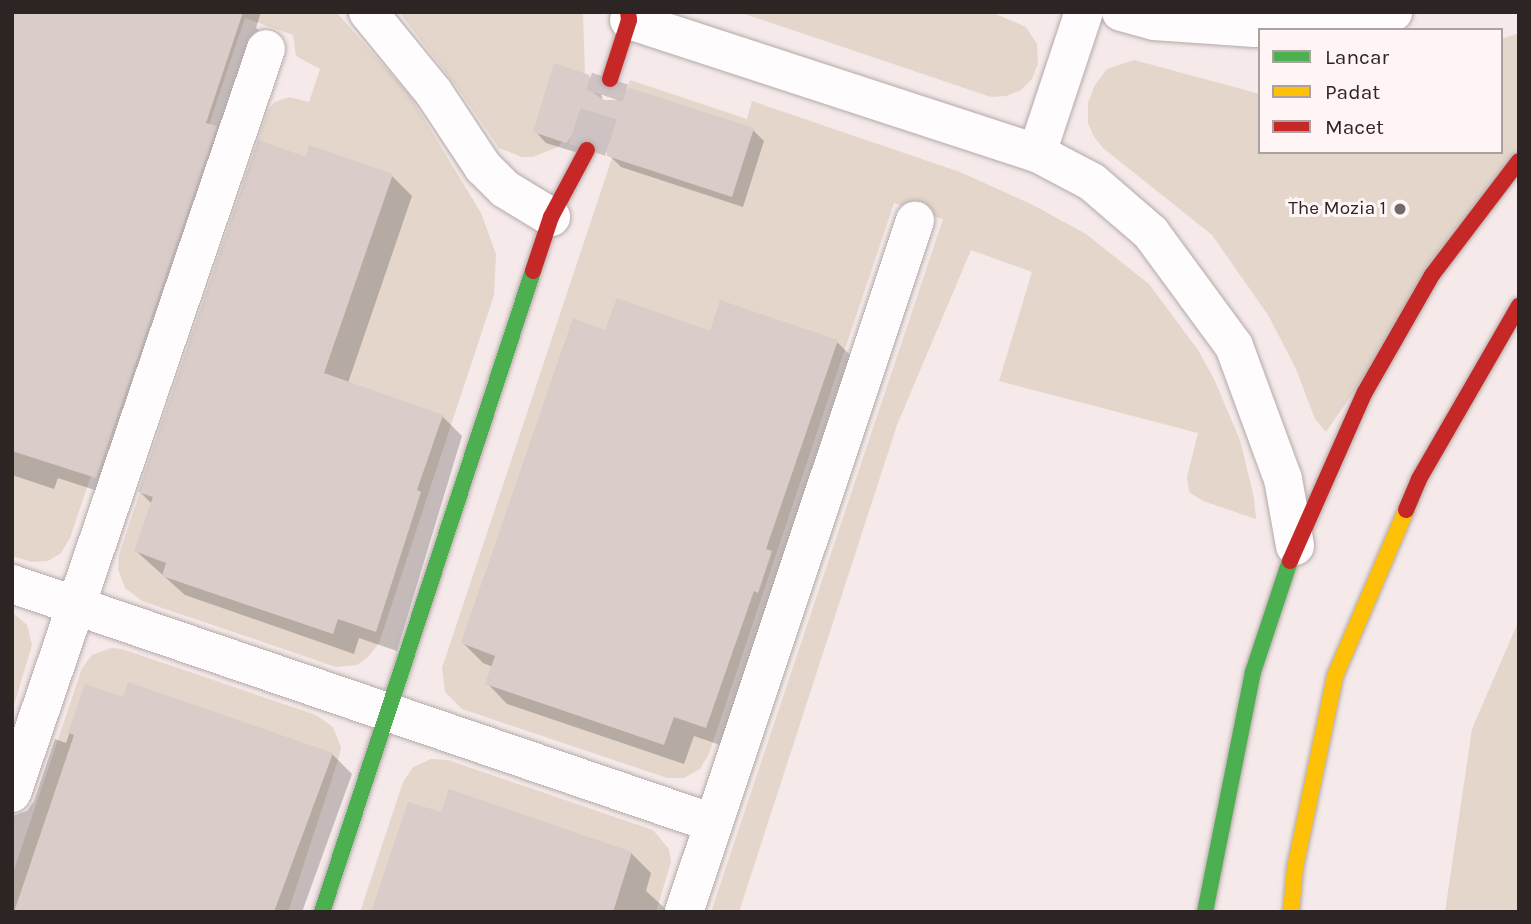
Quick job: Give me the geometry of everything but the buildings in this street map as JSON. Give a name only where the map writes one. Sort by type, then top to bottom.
[{"type":"street","points":[[368,12],[434,93],[483,167],[505,189],[551,217]]},
{"type":"street","points":[[1037,153],[1084,12]]},
{"type":"street","points":[[1121,12],[1154,21],[1255,28],[1360,19],[1393,12]]},
{"type":"street","points":[[610,79],[628,16],[1037,153],[1092,182],[1151,233],[1234,346],[1283,479],[1295,546]]},
{"type":"street","points":[[12,793],[266,49]]},
{"type":"street","points":[[322,912],[551,217],[587,150]]},
{"type":"street","points":[[1205,912],[1253,673],[1295,546],[1365,392],[1426,286],[1519,161]]},
{"type":"street","points":[[684,912],[915,221]]},
{"type":"street","points":[[1291,912],[1295,868],[1335,676],[1419,480],[1519,306]]},
{"type":"street","points":[[12,583],[713,823]]},
{"type":"shaded area","points":[[12,12],[336,12],[409,94],[481,213],[496,254],[494,295],[379,643],[368,657],[357,665],[336,667],[142,601],[125,588],[118,569],[119,555],[268,110],[275,102],[289,97],[309,102],[320,69],[296,56],[293,35],[245,18],[70,538],[61,553],[48,561],[32,562],[12,556]]},
{"type":"shaded area","points":[[399,12],[583,12],[585,77],[566,137],[558,147],[533,157],[522,157],[499,148],[457,87]]},
{"type":"shaded area","points":[[739,12],[991,12],[1026,27],[1037,44],[1038,64],[1032,79],[1021,90],[1006,96],[991,97]]},
{"type":"shaded area","points":[[1519,33],[1519,152],[1326,432],[1315,419],[1296,369],[1268,315],[1212,235],[1103,148],[1093,135],[1088,123],[1088,103],[1095,85],[1107,69],[1134,60],[1258,93],[1258,154],[1503,154],[1503,38]]},
{"type":"shaded area","points":[[630,80],[747,119],[752,101],[960,172],[1033,205],[1086,234],[1149,284],[1198,350],[1214,379],[1240,440],[1254,498],[1256,519],[1203,501],[1189,492],[1187,477],[1198,433],[999,381],[1032,272],[971,250],[897,425],[739,912],[711,912],[943,219],[894,203],[709,754],[700,769],[684,778],[667,778],[462,709],[445,692],[442,668],[630,104],[623,101]]},
{"type":"shaded area","points":[[12,612],[27,625],[32,645],[12,712]]},
{"type":"shaded area","points":[[1519,620],[1519,912],[1445,912],[1472,729]]},
{"type":"shaded area","points":[[111,648],[122,649],[316,715],[333,727],[341,747],[339,757],[288,912],[12,912],[12,876],[82,668],[92,655]]},
{"type":"shaded area","points":[[431,759],[448,760],[653,830],[669,849],[671,862],[656,912],[360,912],[403,782],[413,767]]},
{"type":"tunnel","points":[[587,150],[610,79]]},
{"type":"traffic: fast","points":[[322,912],[533,271]]},
{"type":"traffic: fast","points":[[1205,912],[1253,672],[1290,561]]},
{"type":"traffic: slow","points":[[1291,912],[1295,868],[1335,676],[1406,510]]},
{"type":"traffic: jam","points":[[610,79],[629,20],[628,12]]},
{"type":"traffic: jam","points":[[533,271],[551,217],[587,150]]},
{"type":"traffic: jam","points":[[1290,561],[1365,392],[1432,275],[1519,161]]},
{"type":"traffic: jam","points":[[1406,510],[1419,479],[1519,306]]},
{"type":"place","name":"The Mozia 1","points":[[1400,209]]}]
